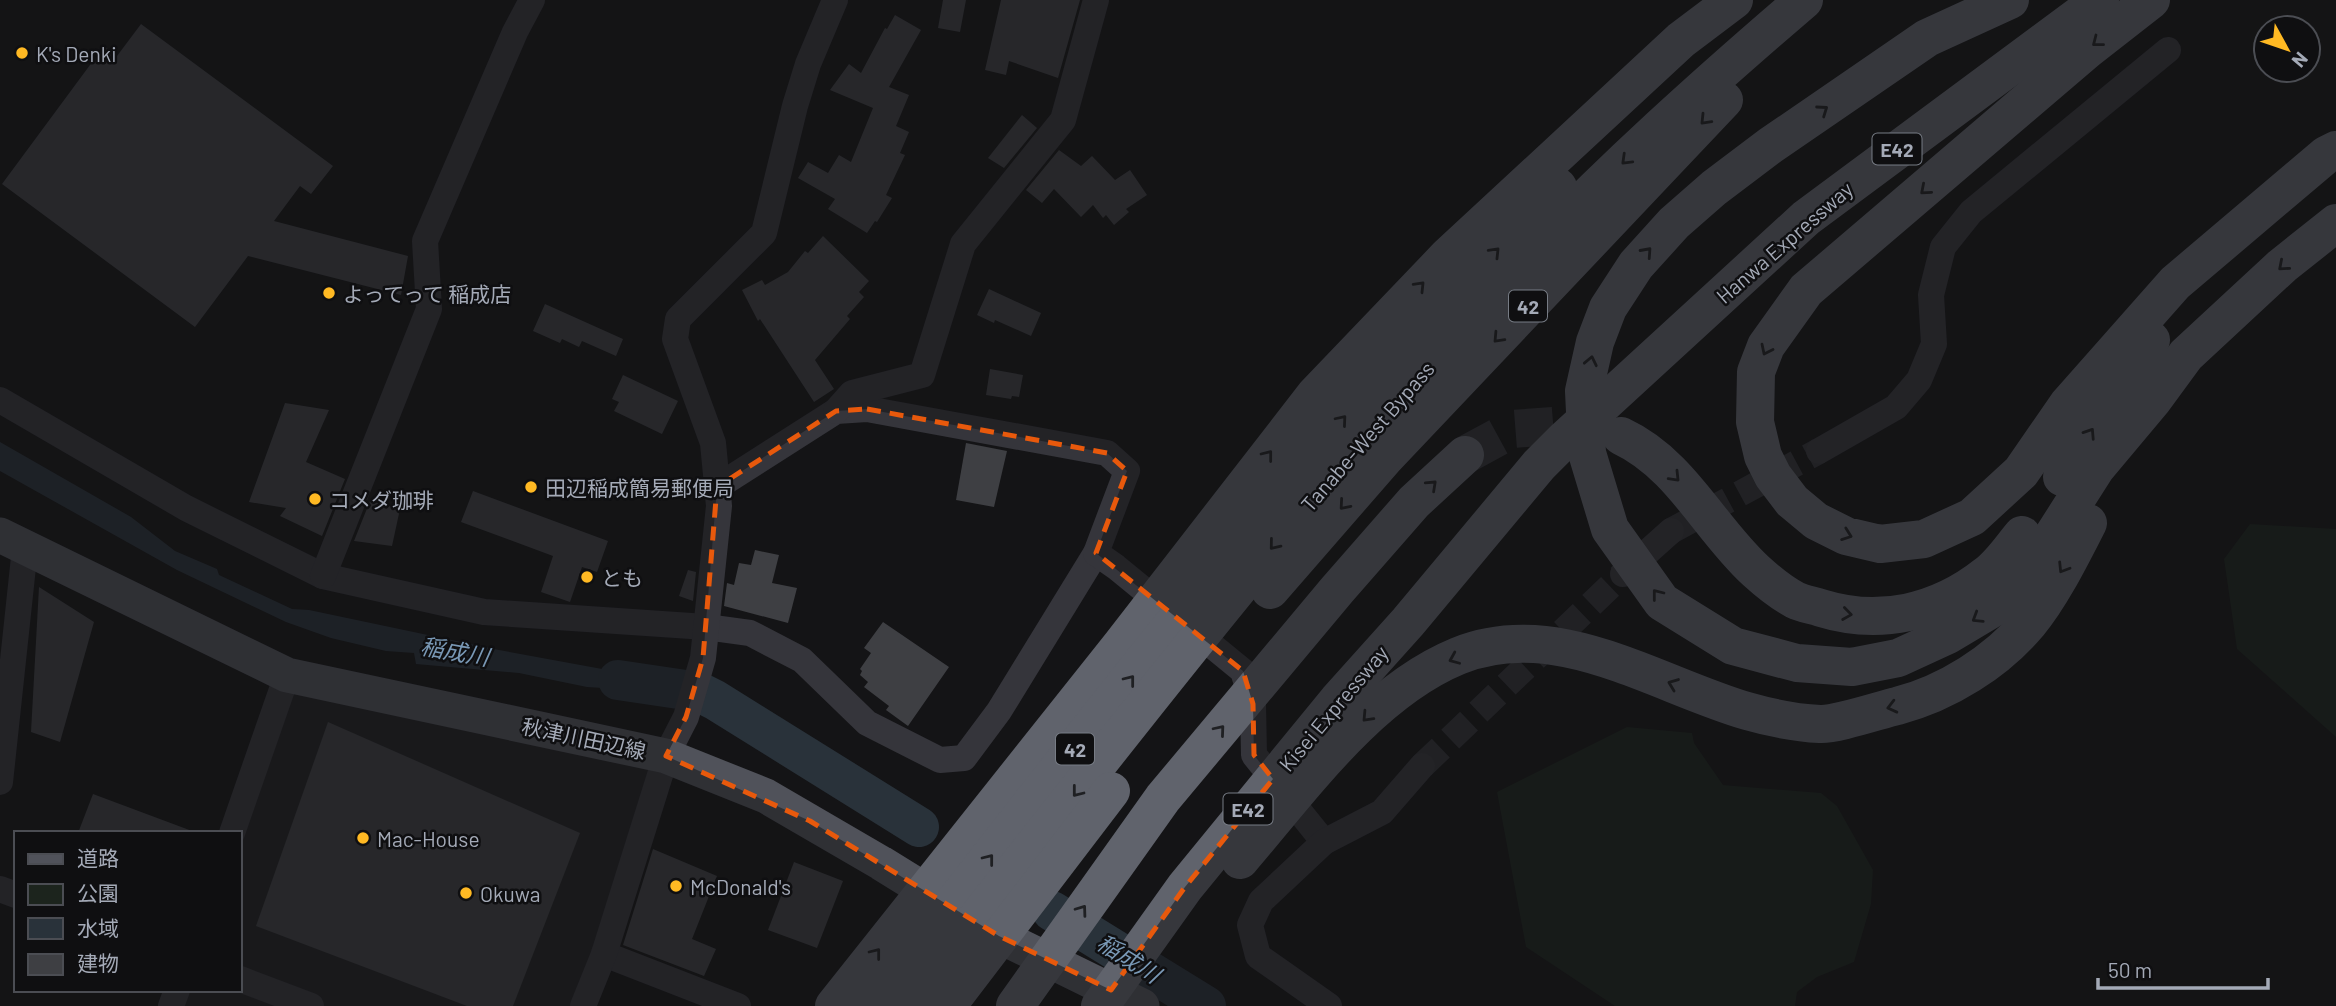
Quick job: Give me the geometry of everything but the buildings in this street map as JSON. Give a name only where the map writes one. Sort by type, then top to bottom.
[{"type":"highway","name":"42","points":[[873,1006],[962,914],[1185,696],[1214,594],[1315,395],[1448,256],[1681,40],[1734,0]]},
{"type":"highway","name":"Tanabe-West Bypass","points":[[962,914],[1214,594],[1349,411],[1440,309],[1559,186],[1661,85],[1760,0]]},
{"type":"highway","name":"Tanabe-West Bypass","points":[[1214,594],[1335,470],[1522,263],[1693,96],[1804,0]]},
{"type":"highway","name":"42","points":[[908,1006],[1121,645],[1214,594],[1393,449],[1820,0]]},
{"type":"highway","points":[[2010,0],[1927,38],[1771,145],[1714,188],[1674,223],[1643,257],[1608,308],[1595,342],[1584,391],[1587,453],[1610,529],[1662,602],[1733,646],[1797,663],[1852,667],[1898,658],[1948,635],[1995,607],[2042,553],[2096,468],[2153,400],[2186,355],[2282,266],[2336,223]]},
{"type":"highway","name":"Hanwa Expressway","points":[[1581,424],[1806,218],[2100,0]]},
{"type":"highway","points":[[2151,0],[2087,50],[1807,290],[1766,346],[1756,372],[1755,399],[1755,422],[1763,456],[1792,501],[1816,521],[1846,537],[1880,544],[1924,539],[1972,517],[2021,472],[2068,404],[2175,283],[2264,206],[2326,155],[2336,150]]},
{"type":"highway","points":[[1621,436],[1643,446],[1678,479],[1756,571],[1795,600],[1845,616],[1889,617],[1939,604],[1987,575],[2030,526],[2147,345],[2179,306],[2336,167]]},
{"type":"highway","points":[[1100,1006],[1173,936],[1377,706],[1420,674],[1460,655],[1506,644],[1559,647],[1608,659],[1748,712],[1822,725],[1923,699],[1982,667],[2029,623],[2068,561],[2153,400]]},
{"type":"highway","name":"Kisei Expressway","points":[[1100,1006],[1185,887],[1338,700],[1408,622],[1539,465],[1581,424]]},
{"type":"highway","points":[[1015,1006],[1163,798],[1414,502],[1465,454]]},
{"type":"highway","name":"42","points":[[955,999],[962,914]]},
{"type":"highway","name":"42","points":[[834,1006],[962,914]]},
{"type":"main road","name":"秋津川田辺線","points":[[12,541],[288,675],[666,756],[766,796],[962,914],[1142,1006]]},
{"type":"street","points":[[323,576],[429,309],[425,241],[531,0]]},
{"type":"street","points":[[583,1006],[604,954],[666,756],[686,717],[702,658],[719,506],[713,443],[675,339],[678,319],[764,233],[795,106],[808,65],[835,0]]},
{"type":"street","points":[[717,487],[836,411],[852,393],[922,375],[963,244],[1063,120],[1096,0]]},
{"type":"street","points":[[1819,452],[1896,407],[1919,380],[1934,344],[1931,296],[1943,247],[1971,212],[2168,50]]},
{"type":"street","points":[[0,400],[186,508],[323,576],[484,612],[706,627],[750,633],[802,660],[867,723],[940,760],[964,758],[999,711],[1096,553],[1126,471],[1107,453],[867,409],[836,411]]},
{"type":"street","points":[[1622,575],[1671,531]]},
{"type":"street","points":[[0,782],[12,541]]},
{"type":"street","points":[[1096,553],[1243,670],[1253,704],[1254,755],[1324,842]]},
{"type":"street","points":[[233,831],[288,675]]},
{"type":"street","points":[[1329,1006],[1258,956],[1250,925],[1261,901],[1324,842],[1382,812],[1422,766]]},
{"type":"street","points":[[604,954],[738,1006]]},
{"type":"street","points":[[242,980],[311,1006]]},
{"type":"highlighted area","points":[[867,409],[1107,453],[1127,471],[1096,553],[1243,671],[1253,704],[1254,755],[1273,779],[1185,887],[1111,990],[999,936],[810,821],[666,756],[686,717],[703,658],[717,487],[836,411]]},
{"type":"shaded area","points":[[287,675],[666,756],[583,1006],[171,1006],[176,992],[242,992],[241,831]]},
{"type":"green space","points":[[2250,524],[2336,529],[2336,737],[2237,649],[2224,559]]},
{"type":"green space","points":[[1627,727],[1692,733],[1694,743],[1723,785],[1821,793],[1837,806],[1873,870],[1871,904],[1854,962],[1817,977],[1797,992],[1795,1006],[1615,1006],[1526,947],[1497,792]]},
{"type":"water","points":[[0,442],[131,517],[175,551],[217,569],[219,575],[292,609],[309,610],[499,650],[673,682],[671,692],[587,687],[519,673],[416,664],[414,653],[386,651],[331,638],[286,622],[177,570],[0,471]]},
{"type":"waterway","name":"稲成川","points":[[618,680],[699,692],[919,827]]},
{"type":"waterway","name":"稲成川","points":[[1052,911],[1206,1006]]},
{"type":"tunnel","points":[[1465,455],[1513,429],[1564,425],[1603,432]]},
{"type":"tunnel","points":[[1671,531],[1819,451]]},
{"type":"tunnel","points":[[1422,766],[1622,575]]},
{"type":"place","name":"K's Denki","points":[[22,53]]},
{"type":"place","name":"よってって 稲成店","points":[[329,293]]},
{"type":"place","name":"田辺稲成簡易郵便局","points":[[531,487]]},
{"type":"place","name":"コメダ珈琲","points":[[315,499]]},
{"type":"place","name":"とも","points":[[587,577]]},
{"type":"place","name":"Mac-House","points":[[363,838]]},
{"type":"place","name":"McDonald's","points":[[676,886]]},
{"type":"place","name":"Okuwa","points":[[466,893]]}]
